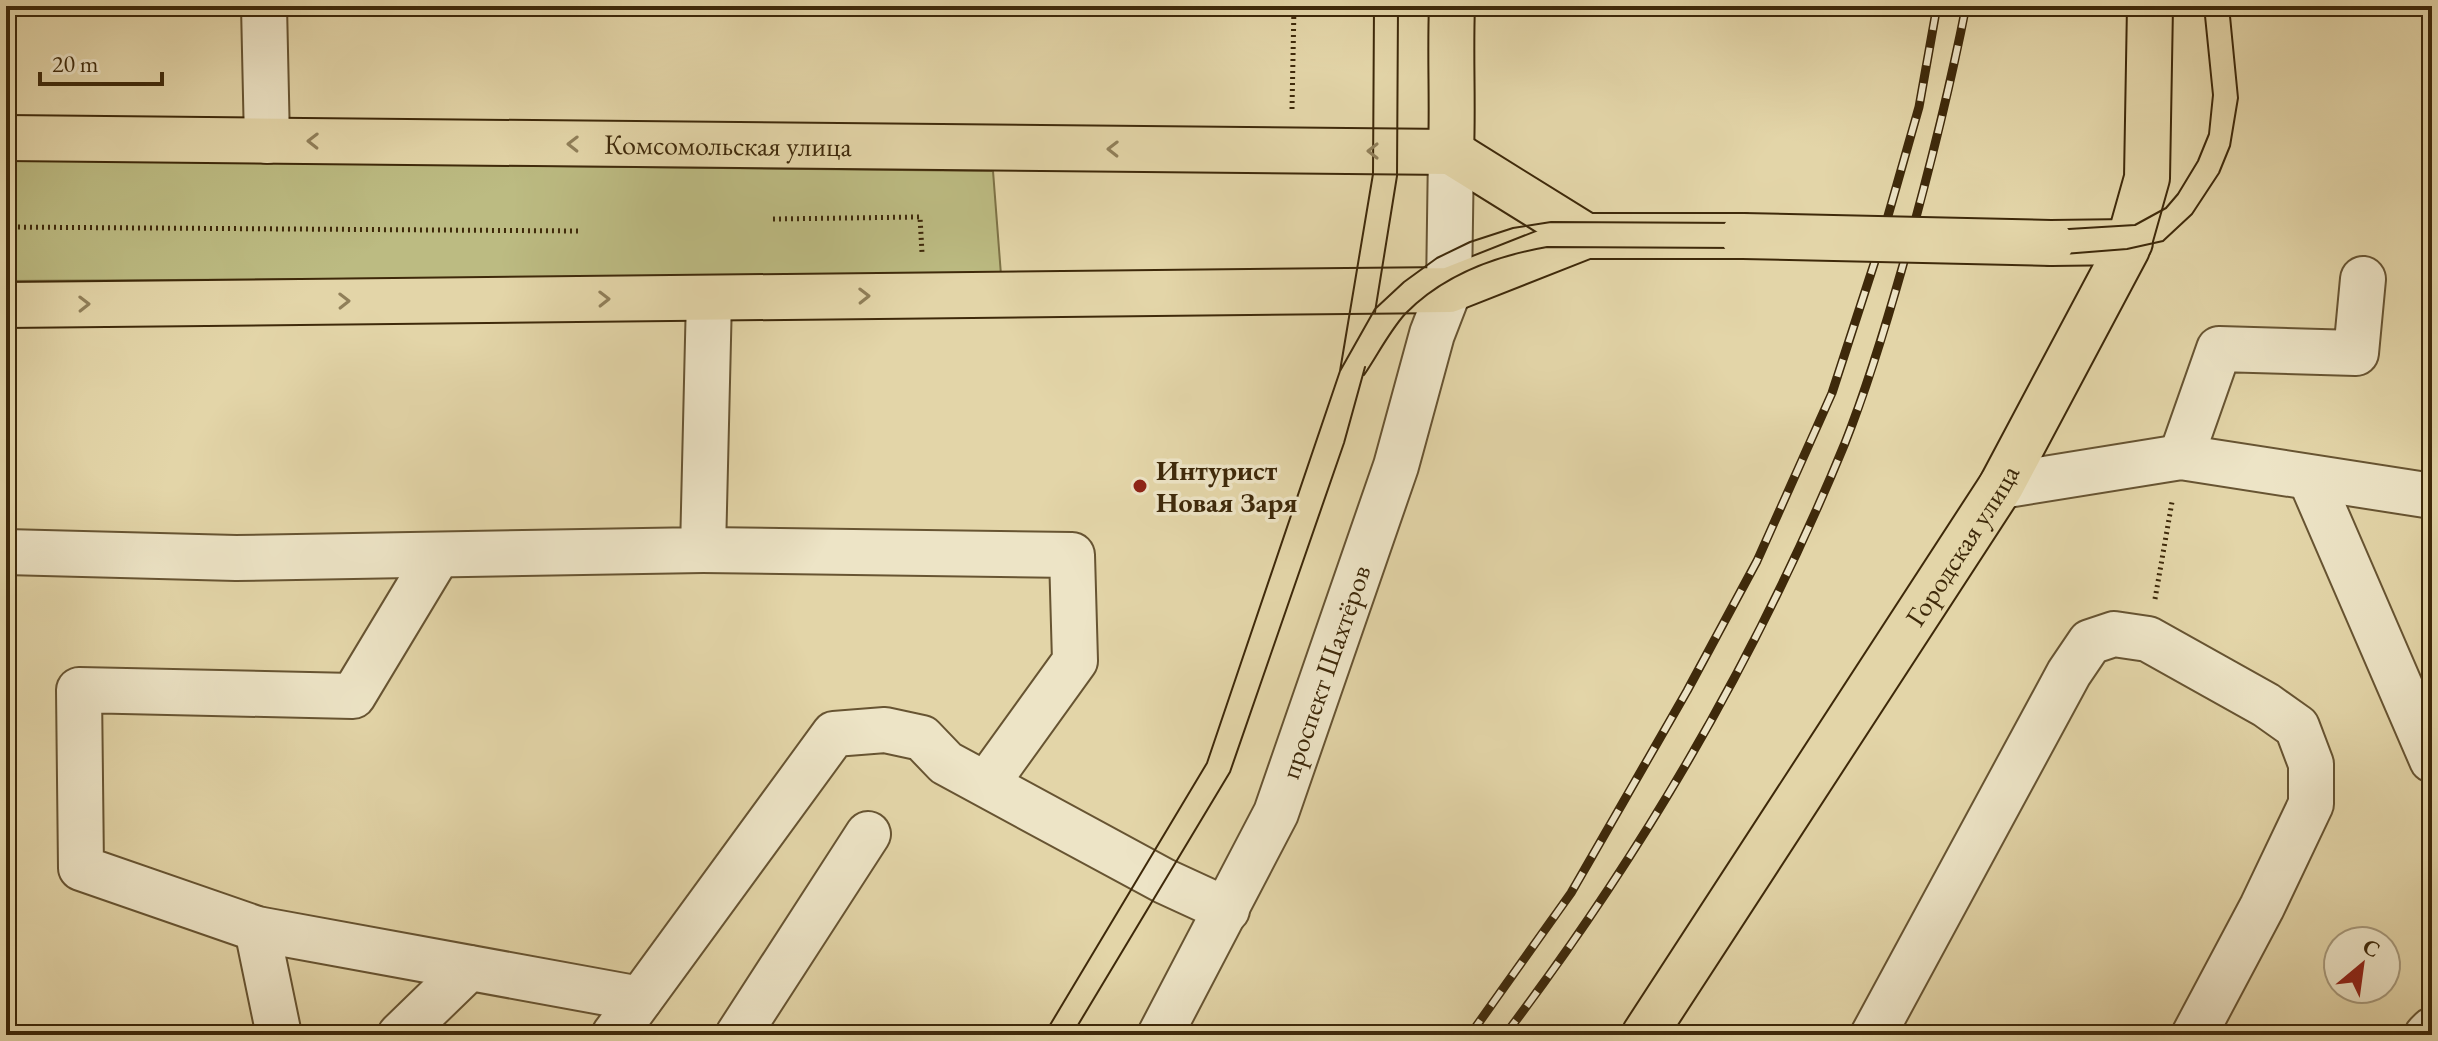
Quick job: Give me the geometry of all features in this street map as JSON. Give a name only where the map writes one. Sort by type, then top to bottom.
[{"type":"main road","points":[[1452,6],[1451,152],[1586,236]]},
{"type":"main road","name":"Городская улица","points":[[1644,1035],[2001,486],[2130,242],[2147,178],[2150,6]]},
{"type":"main road","name":"Комсомольская улица","points":[[6,138],[1451,152]]},
{"type":"main road","points":[[6,305],[1449,290],[1586,236],[2130,242]]},
{"type":"street","points":[[264,6],[267,141]]},
{"type":"street","points":[[1449,290],[1451,152]]},
{"type":"street","points":[[2181,457],[2219,349],[2356,353],[2363,279]]},
{"type":"street","name":"проспект Шахтёров","points":[[1160,1035],[1276,813],[1396,466],[1432,334],[1449,290]]},
{"type":"street","points":[[703,550],[709,298]]},
{"type":"street","points":[[2001,486],[2181,457],[2432,496]]},
{"type":"street","points":[[2310,478],[2432,760]]},
{"type":"street","points":[[6,552],[236,558],[703,550],[1072,555],[1075,661],[987,783]]},
{"type":"street","points":[[438,555],[353,696],[79,690],[81,868],[257,929],[640,999]]},
{"type":"street","points":[[1873,1035],[2069,673],[2090,642],[2114,634],[2148,639],[2266,705],[2297,727],[2311,764],[2311,804],[2262,907],[2194,1035]]},
{"type":"street","points":[[614,1035],[834,734],[885,730],[922,738],[946,763],[1164,881],[1227,910]]},
{"type":"street","points":[[738,1035],[868,834]]},
{"type":"street","points":[[257,929],[279,1035]]},
{"type":"street","points":[[400,1035],[469,968]]},
{"type":"street","points":[[2427,1035],[2432,1030]]},
{"type":"path","points":[[1291,150],[1294,6]]},
{"type":"path","points":[[773,219],[920,217],[925,296]]},
{"type":"path","points":[[6,227],[581,231]]},
{"type":"path","points":[[2148,639],[2181,457]]},
{"type":"shaded area","points":[[6,160],[993,171],[1001,275],[6,281]]},
{"type":"tram line","points":[[1044,1035],[1207,763],[1340,371],[1373,174],[1374,6]]},
{"type":"tram line","points":[[1375,312],[1397,176],[1398,6]]},
{"type":"tram line","points":[[1340,371],[1375,309],[1404,282],[1437,258],[1470,242],[1513,228],[1551,222],[2052,230],[2135,225],[2166,208],[2178,194],[2198,161],[2209,134],[2213,95],[2204,6]]},
{"type":"tram line","points":[[1364,375],[1399,321],[1436,288],[1489,262],[1547,247],[2051,255],[2127,249],[2163,241],[2192,214],[2219,173],[2230,146],[2238,98],[2229,6]]},
{"type":"tram line","points":[[1072,1035],[1230,772],[1344,443],[1365,367]]},
{"type":"railway","points":[[1470,1035],[1571,893],[1687,691],[1757,561],[1832,393],[1876,258],[1919,107],[1937,6]]},
{"type":"railway","points":[[1505,1035],[1556,966],[1650,824],[1736,675],[1811,522],[1845,443],[1890,310],[1937,136],[1966,6]]},
{"type":"place","name":"Интурист Новая Заря","points":[[1140,486]]}]
